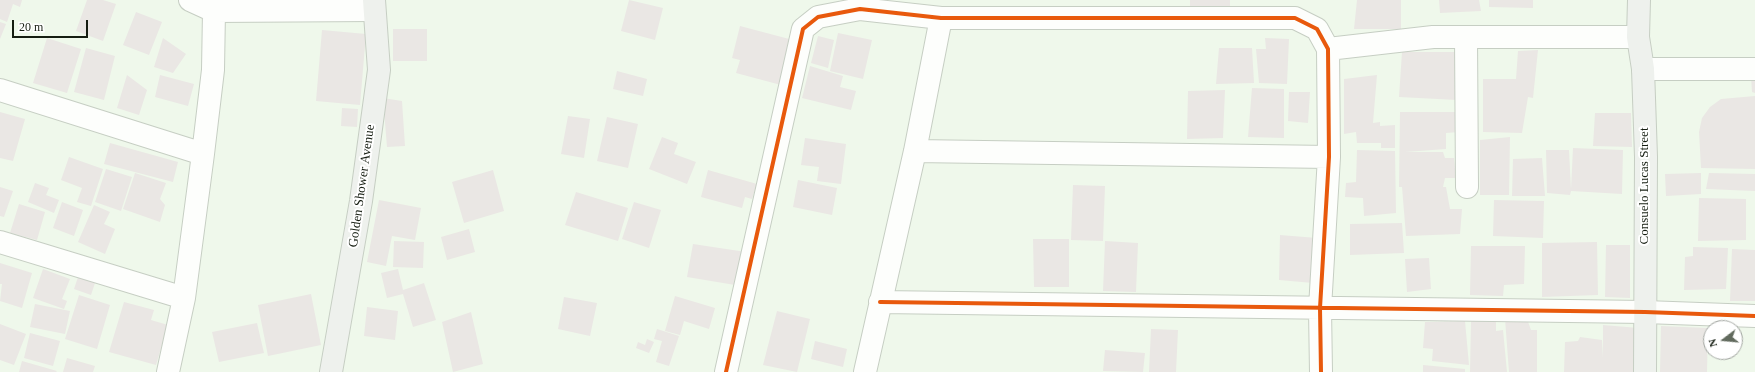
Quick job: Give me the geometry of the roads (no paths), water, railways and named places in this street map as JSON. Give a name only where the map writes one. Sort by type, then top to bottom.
[{"type":"street","points":[[190,0],[214,11],[374,5]]},
{"type":"street","name":"Consuelo Lucas Street","points":[[1638,0],[1638,37],[1643,69],[1646,157],[1645,372]]},
{"type":"street","name":"Golden Shower Avenue","points":[[331,372],[361,201],[379,70],[374,5]]},
{"type":"street","points":[[726,372],[803,29],[818,17],[860,9],[941,18],[1295,18],[1317,29],[1328,49],[1329,157],[1320,308],[1322,372]]},
{"type":"street","points":[[168,372],[184,298],[203,154],[213,70],[214,11]]},
{"type":"street","points":[[865,372],[916,151],[941,18]]},
{"type":"street","points":[[1328,49],[1433,37],[1638,37]]},
{"type":"street","points":[[1466,38],[1467,187]]},
{"type":"street","points":[[1643,69],[1755,69]]},
{"type":"street","points":[[0,90],[203,154]]},
{"type":"street","points":[[916,151],[1329,157]]},
{"type":"street","points":[[0,242],[184,298]]},
{"type":"street","points":[[880,302],[1646,312],[1755,316]]}]
